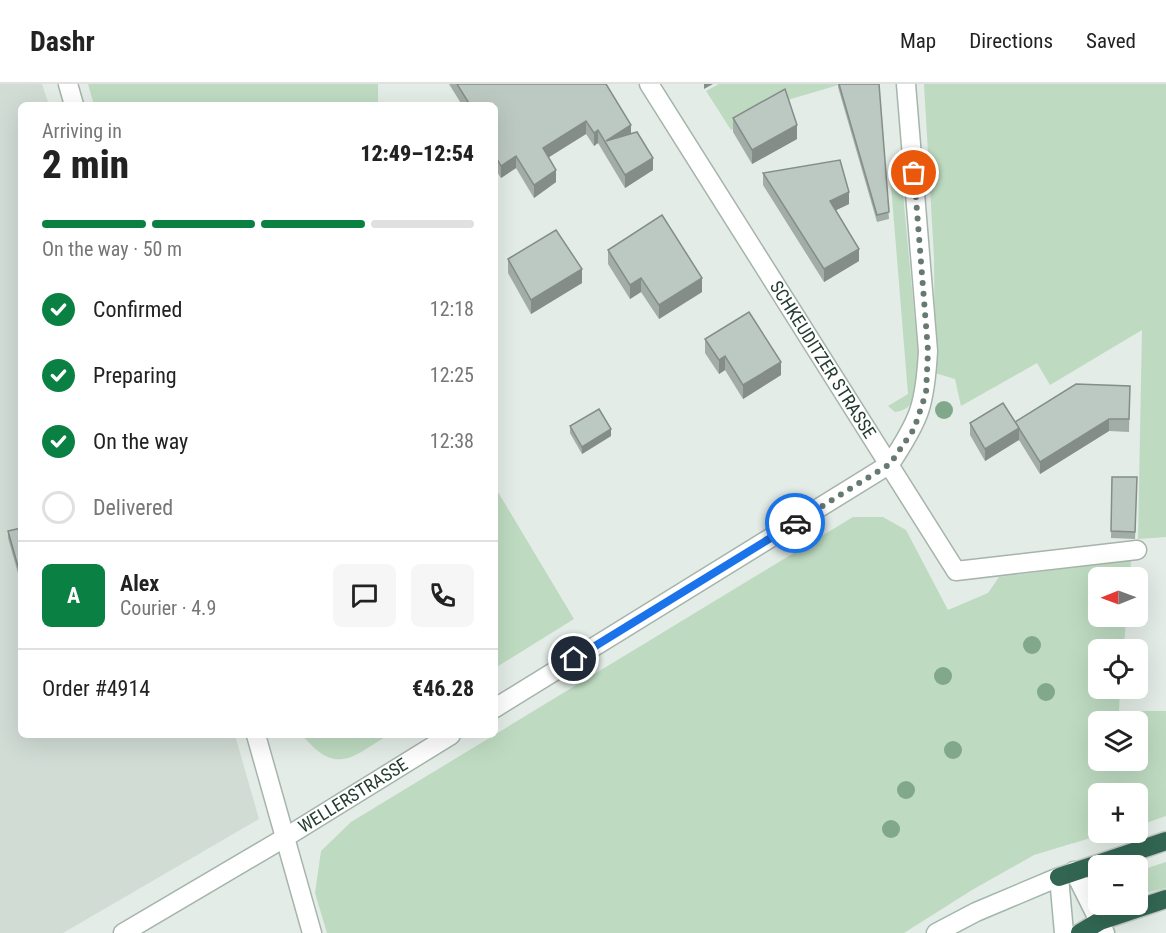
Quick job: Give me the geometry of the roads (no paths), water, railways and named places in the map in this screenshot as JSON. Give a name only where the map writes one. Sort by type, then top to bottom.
[{"type":"highway","points":[[1067,874],[1166,841]]},
{"type":"highway","points":[[1080,933],[1102,927],[1166,899]]},
{"type":"street","points":[[68,84],[73,102]]},
{"type":"street","name":"SCHKEUDITZER STRASSE","points":[[649,84],[956,572],[1137,550]]},
{"type":"street","points":[[498,706],[890,464],[914,429],[926,393],[928,351],[906,84]]},
{"type":"street","name":"WELLERSTRASSE","points":[[257,738],[312,933]]},
{"type":"street","name":"WELLERSTRASSE","points":[[286,837],[447,738]]},
{"type":"street","points":[[123,933],[286,837]]},
{"type":"street","points":[[1067,874],[1102,927]]},
{"type":"street","points":[[936,933],[976,912],[1067,874]]},
{"type":"street","points":[[1064,933],[1067,874]]}]
